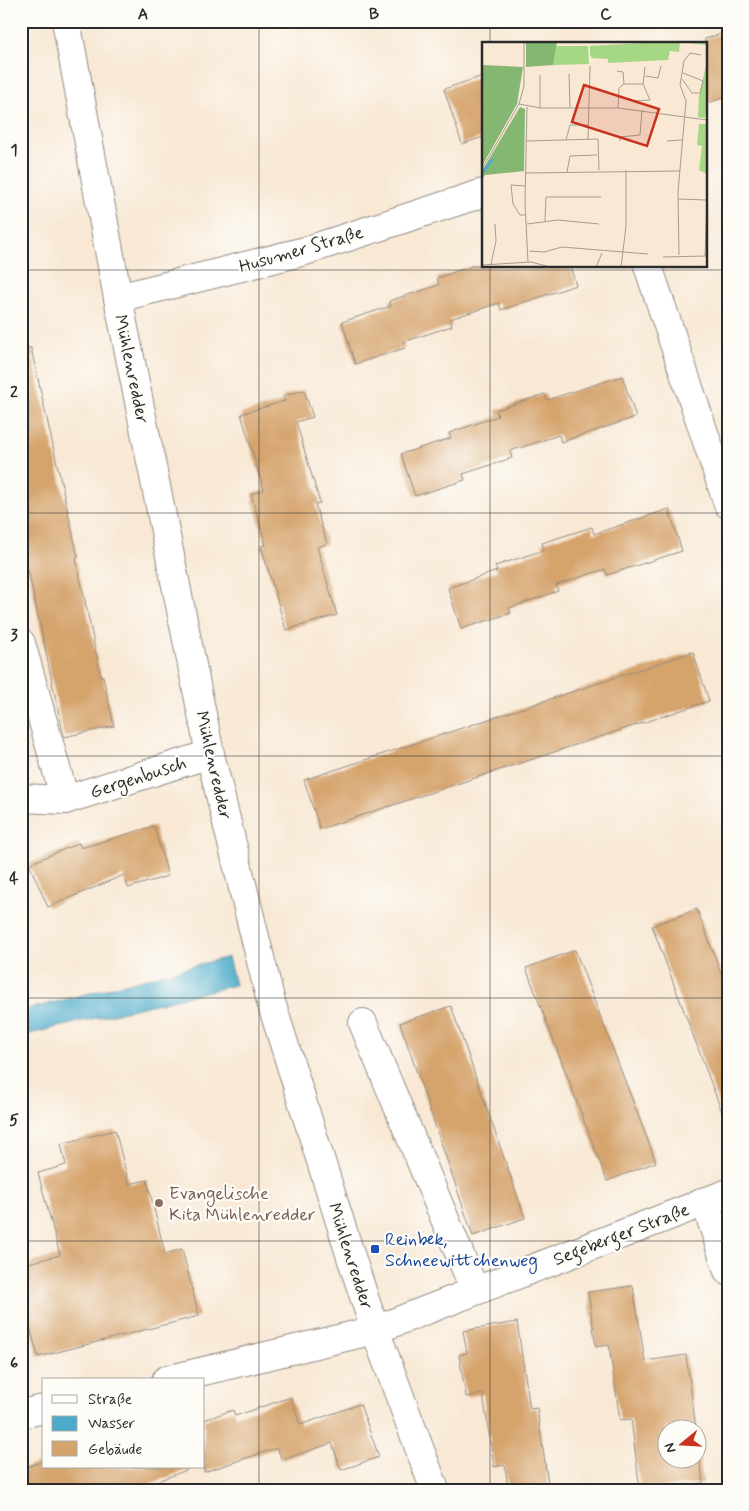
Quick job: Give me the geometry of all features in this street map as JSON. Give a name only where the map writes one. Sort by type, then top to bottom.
[{"type":"street","name":"Mühlenredder","points":[[66,21],[118,298],[210,754],[271,1002],[375,1330],[436,1490]]},
{"type":"street","name":"Husumer Straße","points":[[118,298],[306,251],[482,193]]},
{"type":"street","points":[[649,268],[728,504]]},
{"type":"street","name":"Gergenbusch","points":[[21,643],[65,800]]},
{"type":"street","name":"Gergenbusch","points":[[21,798],[65,800],[210,754]]},
{"type":"street","points":[[363,1023],[475,1291]]},
{"type":"street","points":[[716,1197],[728,1271]]},
{"type":"street","name":"Segeberger Straße","points":[[174,1378],[375,1330],[716,1197]]},
{"type":"street","points":[[21,1414],[42,1409]]},
{"type":"water","points":[[228,957],[235,985],[21,1036],[21,1011]]},
{"type":"building","points":[[728,32],[728,96],[706,104],[706,42],[705,39]]},
{"type":"building","points":[[482,76],[482,137],[462,144],[444,89]]},
{"type":"building","points":[[472,266],[482,266],[482,268],[571,268],[576,285],[501,310],[499,303],[450,319],[452,326],[403,342],[405,348],[355,364],[342,322],[391,306],[389,301],[439,285],[437,278]]},
{"type":"building","points":[[31,348],[78,557],[76,558],[101,677],[103,676],[114,726],[64,737],[21,537],[21,349]]},
{"type":"building","points":[[622,376],[636,417],[561,442],[559,435],[510,451],[512,458],[463,474],[465,480],[415,496],[401,454],[451,438],[449,433],[498,416],[496,410],[545,394],[547,400]]},
{"type":"building","points":[[304,390],[313,417],[296,422],[320,503],[315,504],[327,544],[317,547],[337,615],[286,630],[261,546],[266,545],[251,494],[264,490],[241,414],[285,401],[283,396]]},
{"type":"building","points":[[669,509],[682,551],[607,575],[605,569],[556,585],[558,591],[509,608],[511,613],[461,629],[448,588],[497,571],[495,566],[544,550],[542,543],[592,527],[594,534]]},
{"type":"building","points":[[693,652],[709,701],[320,829],[304,780]]},
{"type":"building","points":[[154,826],[168,876],[128,888],[124,875],[48,907],[29,864],[79,843],[81,848]]},
{"type":"building","points":[[697,909],[728,992],[728,1119],[725,1120],[652,926]]},
{"type":"building","points":[[575,950],[656,1162],[607,1181],[526,968]]},
{"type":"building","points":[[451,1006],[525,1218],[473,1236],[400,1023]]},
{"type":"building","points":[[115,1130],[129,1184],[147,1180],[165,1254],[182,1249],[199,1316],[38,1357],[21,1293],[21,1265],[60,1255],[38,1173],[66,1165],[61,1144]]},
{"type":"building","points":[[633,1286],[645,1361],[686,1355],[695,1418],[656,1418],[656,1468],[701,1468],[703,1483],[640,1490],[631,1419],[620,1420],[609,1345],[596,1347],[588,1292]]},
{"type":"building","points":[[517,1322],[530,1409],[537,1408],[549,1490],[508,1490],[505,1465],[494,1467],[483,1394],[466,1397],[459,1355],[467,1353],[463,1331]]},
{"type":"building","points":[[291,1397],[300,1425],[360,1404],[379,1457],[341,1470],[332,1443],[282,1460],[277,1448],[204,1472],[205,1420],[233,1410],[235,1416]]},
{"type":"building","points":[[42,1462],[42,1468],[187,1468],[187,1470],[133,1490],[25,1490],[21,1469]]},
{"type":"place","name":"Evangelische Kita Mühlenredder","points":[[159,1203]]},
{"type":"place","name":"Reinbek, Schneewittchenweg","points":[[375,1249]]}]
